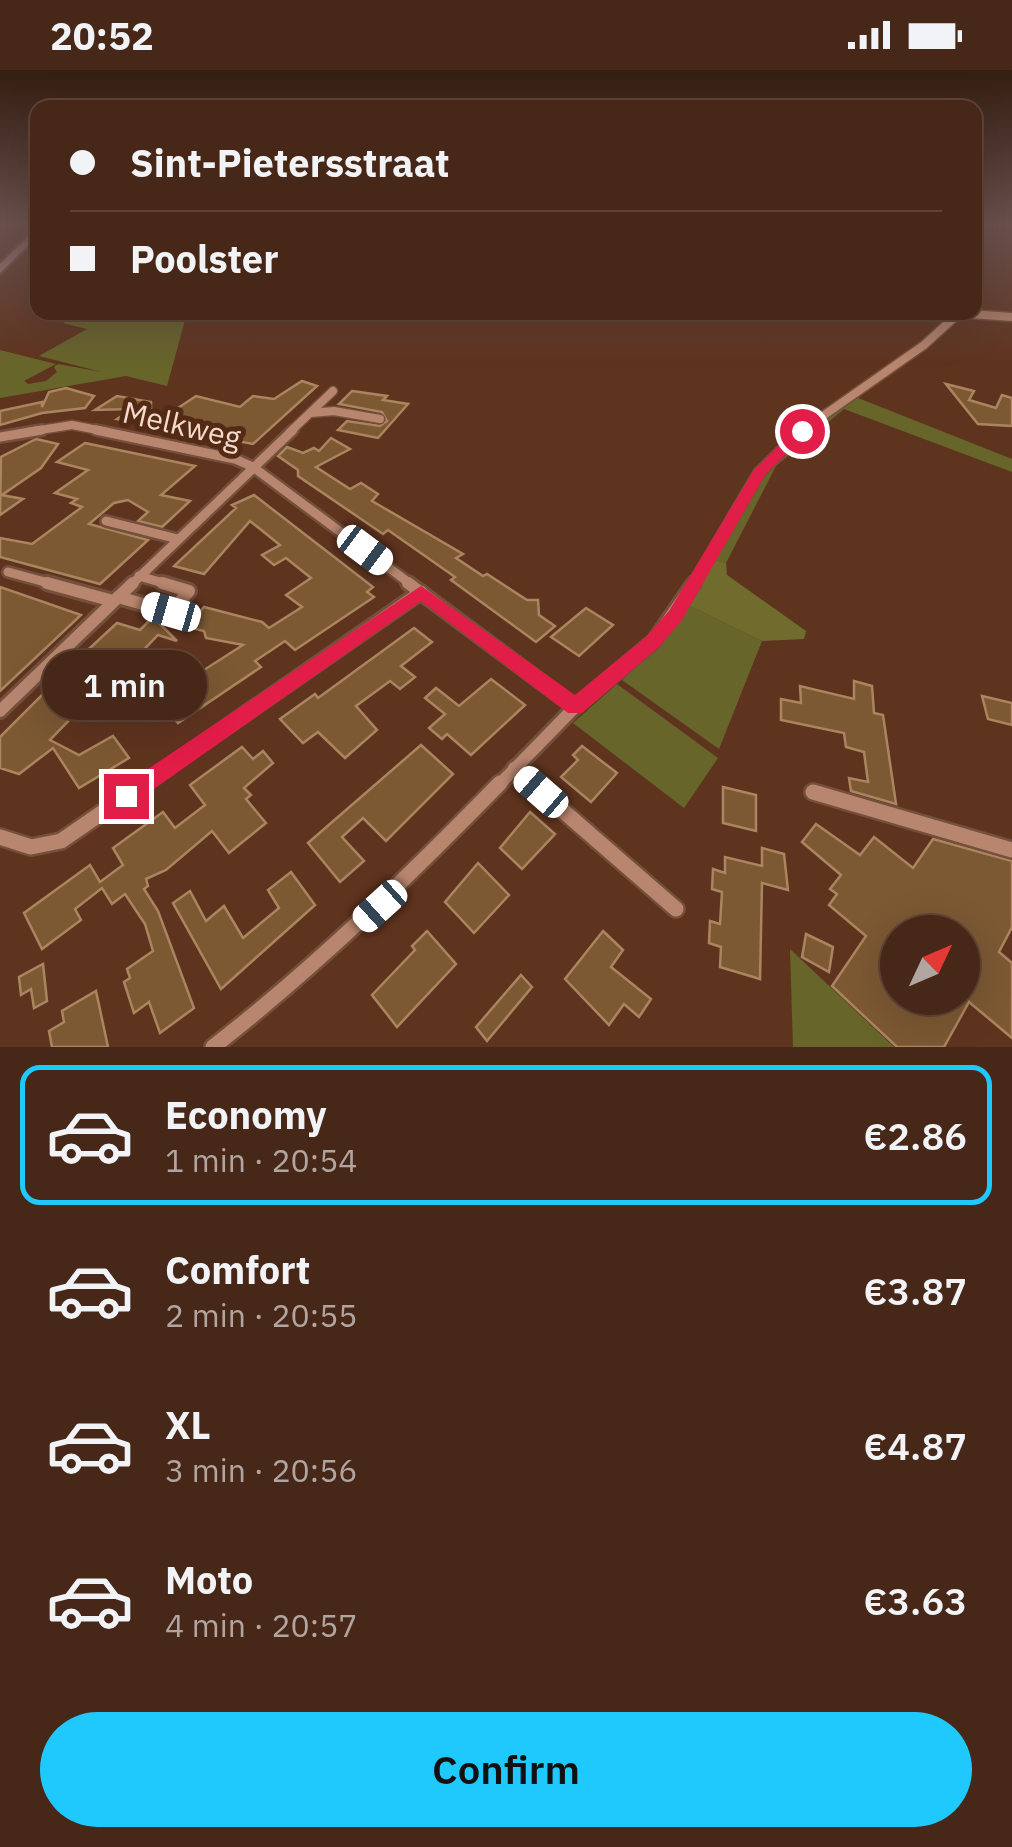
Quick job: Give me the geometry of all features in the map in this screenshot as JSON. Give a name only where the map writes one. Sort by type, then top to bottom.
[{"type":"street","points":[[982,315],[1012,317]]},
{"type":"street","points":[[213,1047],[286,990],[380,906],[575,707],[654,641],[675,615],[759,473],[775,454],[817,418],[911,354],[950,320]]},
{"type":"street","points":[[0,710],[334,392]]},
{"type":"street","points":[[310,413],[334,411],[380,419]]},
{"type":"street","name":"Melkweg","points":[[0,437],[72,425],[234,459],[252,467],[575,707]]},
{"type":"street","points":[[106,521],[178,539]]},
{"type":"street","points":[[8,572],[171,612],[189,592],[140,576]]},
{"type":"street","points":[[0,837],[30,847],[61,841],[421,592]]},
{"type":"street","points":[[514,768],[676,909]]},
{"type":"street","points":[[813,792],[1012,850]]},
{"type":"shaded area","points":[[185,320],[167,386],[126,376],[0,398],[0,350],[56,364],[24,381],[28,384],[46,381],[57,372],[54,367],[58,364],[102,372],[39,356],[87,329],[63,323]]},
{"type":"shaded area","points":[[853,396],[1012,459],[1012,472],[844,409],[776,466],[726,563],[714,560],[758,479],[784,448]]},
{"type":"shaded area","points":[[714,560],[726,563],[727,575],[806,631],[804,639],[762,641],[688,605]]},
{"type":"shaded area","points":[[688,605],[762,641],[719,749],[622,680],[658,646]]},
{"type":"shaded area","points":[[617,684],[718,758],[684,808],[573,723]]},
{"type":"shaded area","points":[[790,949],[894,1047],[793,1047]]},
{"type":"building","points":[[302,381],[317,386],[253,444],[117,419],[132,409],[95,410],[117,396],[151,402],[151,408],[139,409],[169,414],[196,396],[240,407],[253,396],[274,399]]},
{"type":"building","points":[[946,384],[974,391],[969,400],[996,408],[1002,395],[1012,398],[1012,426],[978,424]]},
{"type":"building","points":[[66,388],[94,396],[85,408],[42,413],[0,425],[0,411],[42,402],[42,407],[49,392]]},
{"type":"building","points":[[352,391],[387,396],[383,400],[408,404],[378,438],[338,430],[347,421],[380,426],[387,421],[382,412],[339,404]]},
{"type":"building","points":[[331,438],[350,449],[316,467],[350,489],[361,483],[378,494],[372,501],[463,554],[456,558],[483,576],[487,574],[527,600],[538,600],[539,615],[555,626],[536,642],[451,580],[455,577],[388,530],[383,534],[298,476],[298,470],[278,456],[287,447],[303,453],[314,448],[319,451]]},
{"type":"building","points":[[36,439],[58,444],[41,468],[2,495],[23,499],[0,515],[1,457]]},
{"type":"building","points":[[85,443],[195,466],[161,495],[190,501],[162,527],[138,521],[148,512],[128,500],[114,503],[89,524],[148,540],[100,584],[0,557],[0,538],[32,544],[82,507],[71,503],[77,499],[55,493],[88,470],[57,462]]},
{"type":"building","points":[[254,495],[373,587],[367,592],[374,597],[295,650],[285,641],[255,661],[261,667],[178,723],[151,690],[177,674],[182,679],[201,667],[204,670],[243,645],[206,638],[204,631],[187,627],[204,607],[262,622],[269,628],[302,607],[286,595],[311,578],[286,558],[274,565],[262,555],[280,545],[250,521],[204,574],[174,566],[236,508],[232,505]]},
{"type":"building","points":[[0,587],[81,615],[0,691]]},
{"type":"building","points":[[586,608],[613,625],[579,656],[551,637]]},
{"type":"building","points":[[153,617],[177,641],[158,635],[136,658],[154,662],[141,677],[133,683],[113,675],[50,740],[79,755],[113,736],[129,758],[79,788],[53,748],[19,774],[0,768],[0,737],[77,660],[117,623],[140,630]]},
{"type":"building","points":[[414,628],[432,642],[401,666],[415,677],[400,689],[390,681],[356,706],[377,730],[345,758],[318,732],[303,743],[280,719],[315,694],[318,698]]},
{"type":"building","points":[[491,679],[525,705],[471,755],[447,734],[442,739],[429,728],[445,714],[425,698],[436,688],[459,706]]},
{"type":"building","points":[[854,681],[872,686],[874,713],[883,715],[896,804],[851,791],[849,778],[868,782],[864,752],[846,747],[844,733],[781,720],[781,699],[801,703],[800,686],[854,699]]},
{"type":"building","points":[[982,696],[1012,703],[1012,725],[988,719]]},
{"type":"building","points":[[421,745],[453,774],[386,841],[363,818],[342,837],[364,861],[340,882],[308,843]]},
{"type":"building","points":[[582,746],[617,773],[591,802],[561,777],[578,760],[573,755]]},
{"type":"building","points":[[242,747],[253,759],[263,751],[273,763],[244,788],[251,795],[246,799],[266,823],[229,853],[212,831],[166,870],[146,879],[148,886],[144,889],[158,911],[194,1008],[160,1033],[149,1002],[134,1013],[124,982],[130,978],[127,969],[153,951],[145,924],[125,894],[112,904],[102,888],[75,909],[81,920],[42,949],[24,913],[90,865],[100,882],[123,865],[113,848],[163,812],[175,828],[205,805],[190,785]]},
{"type":"building","points":[[723,787],[756,795],[756,831],[723,823]]},
{"type":"building","points":[[530,812],[555,834],[522,869],[500,848]]},
{"type":"building","points":[[816,824],[860,855],[874,837],[913,868],[933,839],[1012,861],[1012,927],[999,952],[1012,963],[1012,1038],[980,1011],[980,915],[880,915],[880,1015],[962,1015],[944,1047],[897,1047],[832,986],[866,936],[829,905],[837,894],[830,889],[841,875],[802,842]]},
{"type":"building","points":[[762,848],[784,854],[788,890],[762,883],[760,979],[720,967],[721,947],[709,943],[710,921],[720,924],[722,892],[712,889],[713,869],[725,873],[725,857],[762,866]]},
{"type":"building","points":[[478,863],[509,895],[474,933],[445,902]]},
{"type":"building","points":[[291,872],[315,905],[221,989],[173,903],[190,891],[206,921],[224,906],[243,938],[279,908],[268,890]]},
{"type":"building","points":[[427,931],[456,964],[397,1027],[372,995],[415,950],[412,946]]},
{"type":"building","points":[[603,931],[623,950],[611,967],[651,999],[639,1017],[624,1004],[609,1025],[565,979]]},
{"type":"building","points":[[806,934],[833,947],[829,972],[802,957]]},
{"type":"building","points":[[43,964],[47,1001],[34,1008],[31,989],[21,995],[19,977]]},
{"type":"building","points":[[521,975],[532,987],[487,1041],[476,1027]]},
{"type":"building","points":[[96,991],[108,1047],[52,1047],[49,1031],[64,1022],[62,1011]]},
{"type":"route","points":[[126,796],[421,592],[575,707],[654,641],[675,615],[759,473],[802,431]]}]
